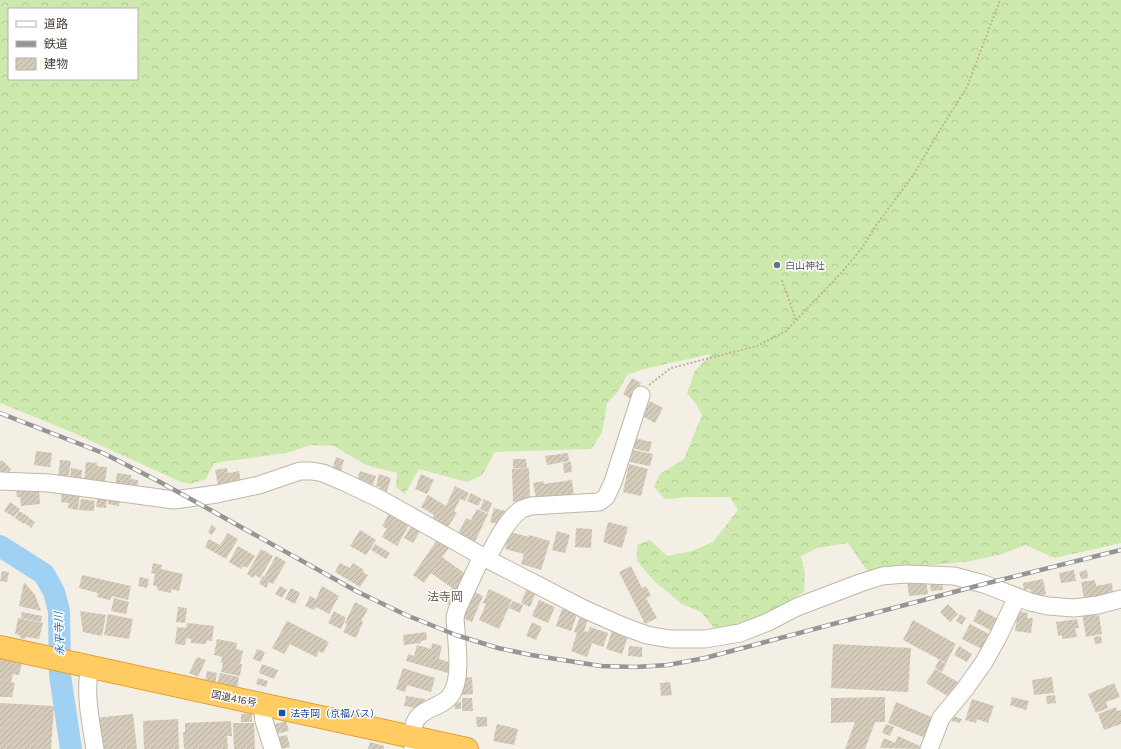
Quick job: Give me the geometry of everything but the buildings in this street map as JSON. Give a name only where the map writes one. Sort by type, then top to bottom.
[{"type":"highway","name":"国道416号","points":[[0,647],[262,704],[413,743],[467,749]]},
{"type":"street","points":[[413,743],[414,725],[417,717],[442,703],[451,695],[457,683],[455,617],[457,610],[484,558],[514,516],[521,510],[531,506],[599,502],[606,497],[613,482],[641,395]]},
{"type":"street","points":[[0,481],[49,483],[174,500],[217,494],[259,485],[300,471],[323,473],[380,499],[484,558],[586,610],[647,635],[670,639],[705,639],[740,633],[768,622],[797,607],[860,583],[882,576],[904,574],[954,576],[984,584],[1030,602],[1048,606],[1074,608],[1098,605],[1121,599]]},
{"type":"street","points":[[929,749],[941,718],[965,689],[984,662],[1017,597]]},
{"type":"street","points":[[84,665],[88,685],[90,718],[95,749]]},
{"type":"street","points":[[262,704],[264,721],[273,749]]},
{"type":"path","points":[[641,395],[650,383],[671,368],[757,346],[786,331],[843,271],[862,248],[877,224],[914,174],[967,87],[1000,0]]},
{"type":"path","points":[[782,280],[796,320]]},
{"type":"green space","points":[[0,0],[1121,0],[1121,543],[1054,558],[1026,545],[1002,554],[971,561],[868,572],[848,543],[817,548],[801,556],[805,574],[804,592],[770,611],[738,625],[714,628],[701,612],[682,604],[655,582],[637,561],[637,545],[650,540],[667,556],[692,551],[713,542],[738,510],[730,497],[689,497],[665,499],[654,487],[660,474],[684,459],[702,415],[696,404],[687,393],[695,371],[711,354],[628,374],[616,394],[607,403],[602,433],[591,449],[495,452],[482,475],[467,482],[419,469],[405,494],[396,487],[397,473],[366,465],[334,446],[311,445],[286,453],[214,463],[206,479],[191,484],[181,482],[67,430],[0,403]]},
{"type":"waterway","name":"永平寺川","points":[[0,546],[44,574],[54,592],[59,611],[60,675],[71,749]]},
{"type":"railway","points":[[0,413],[103,453],[160,482],[358,592],[406,615],[456,635],[498,648],[531,655],[601,666],[635,667],[668,665],[705,658],[984,584],[1121,550]]},
{"type":"place","name":"白山神社","points":[[777,265]]},
{"type":"place","name":"法寺岡（京福バス）","points":[[282,713]]},
{"type":"district","name":"法寺岡","points":[[445,597]]}]
